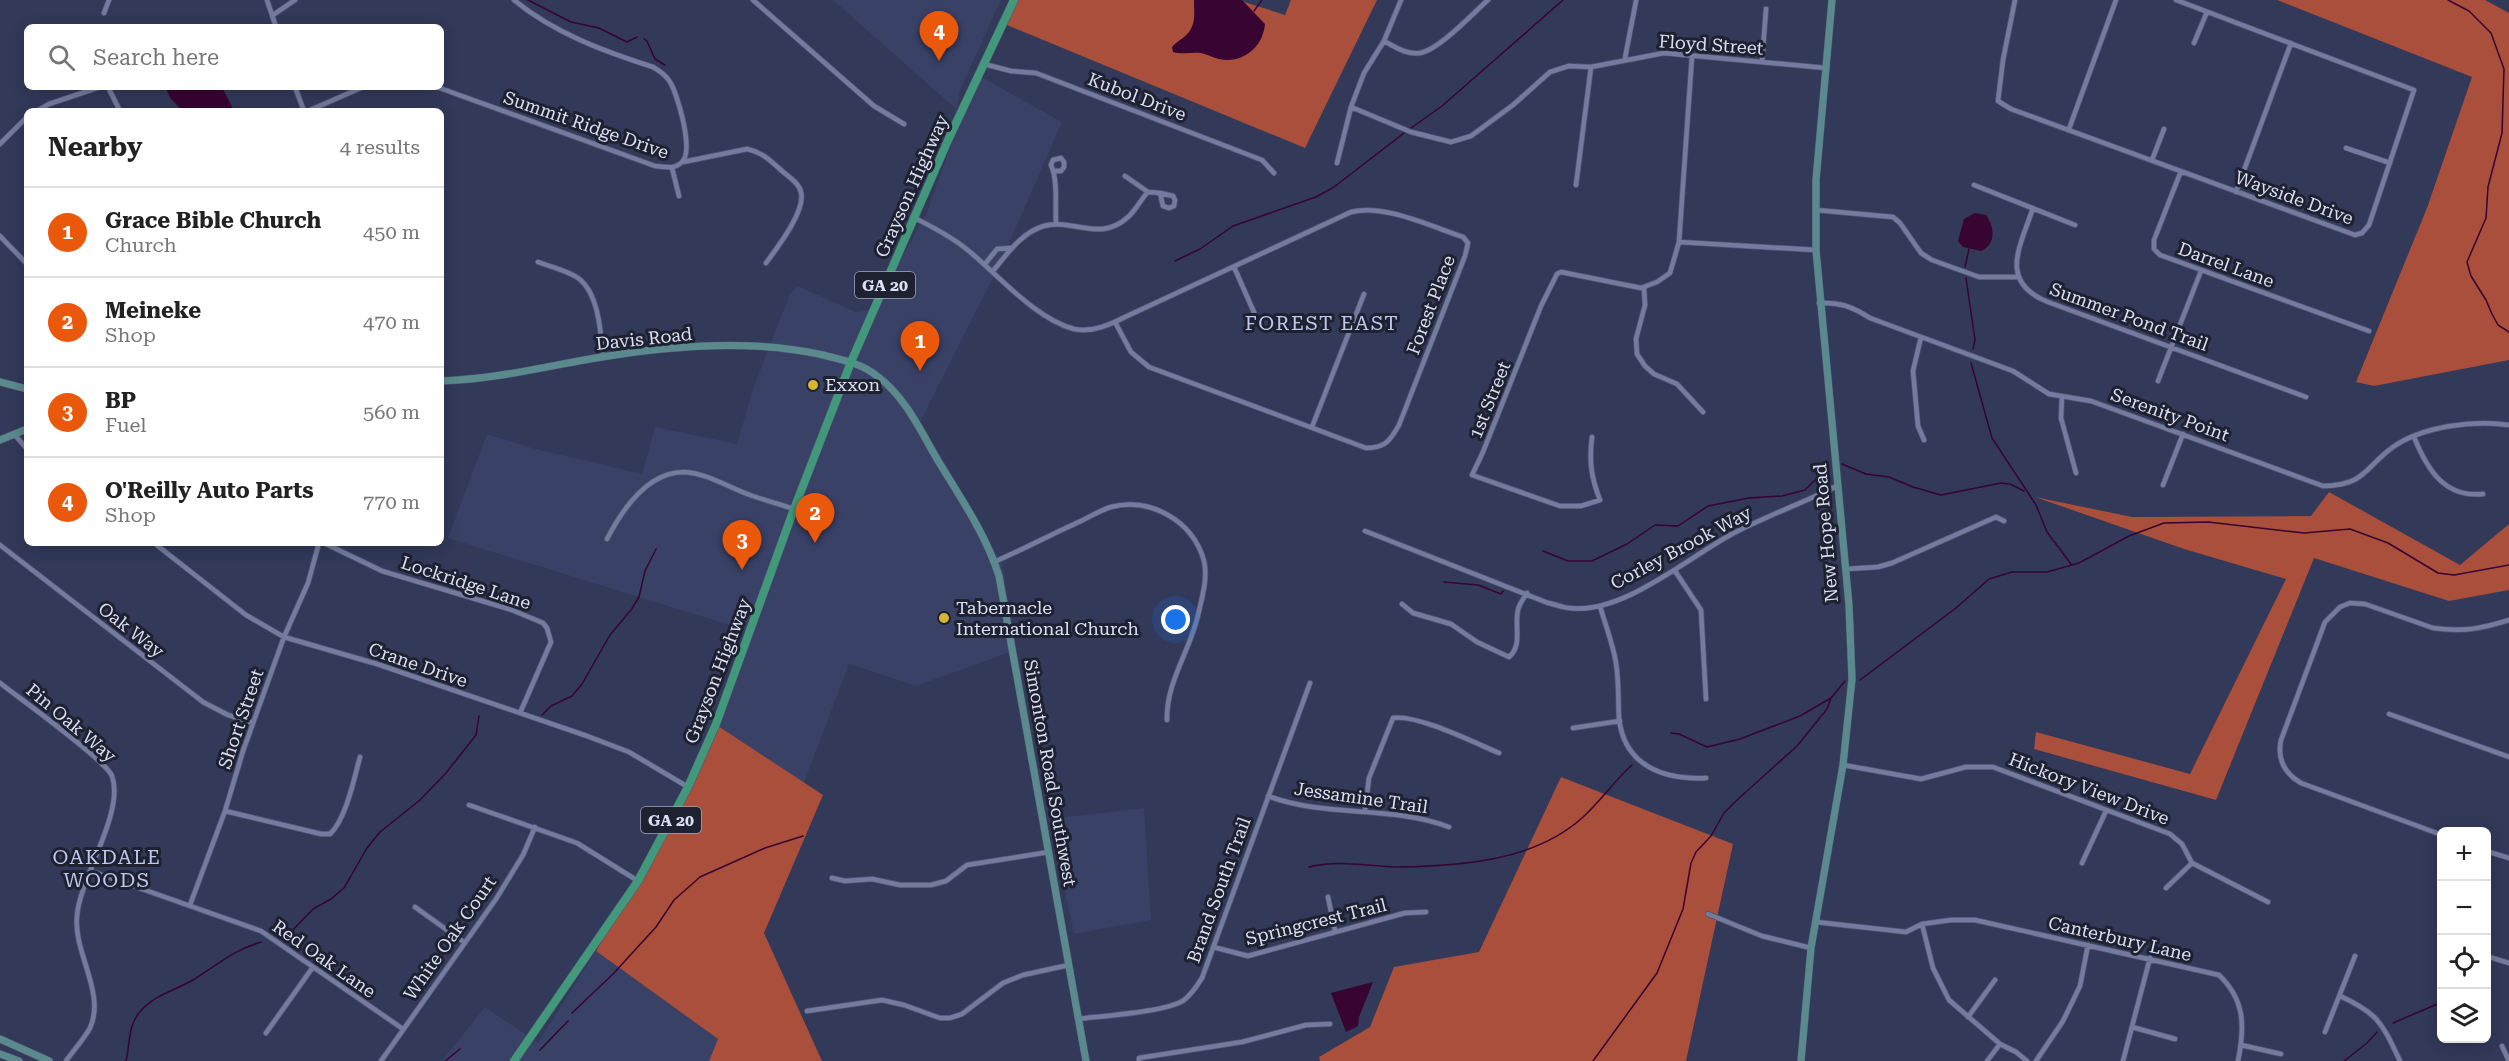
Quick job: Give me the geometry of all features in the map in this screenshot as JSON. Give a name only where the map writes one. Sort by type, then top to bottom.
[{"type":"main road","name":"Grayson Highway","points":[[514,1061],[638,881],[688,787],[716,724],[794,509],[851,362],[1014,0]]},
{"type":"street","points":[[104,13],[109,0]]},
{"type":"street","points":[[267,0],[275,24]]},
{"type":"street","points":[[273,15],[295,0]]},
{"type":"street","name":"Summit Ridge Drive","points":[[444,90],[656,166],[672,168],[683,162],[688,148],[687,141],[673,88],[662,72],[590,45],[548,24],[514,0]]},
{"type":"street","points":[[753,0],[874,106],[904,123]]},
{"type":"street","points":[[1337,163],[1351,107],[1365,73],[1384,41],[1401,0]]},
{"type":"street","points":[[1384,41],[1400,50],[1418,53],[1425,51],[1447,37],[1488,0]]},
{"type":"street","name":"New Hope Road","points":[[1801,1061],[1811,948],[1843,765],[1849,716],[1852,658],[1816,250],[1816,210],[1832,0]]},
{"type":"street","name":"Wayside Drive","points":[[2014,0],[1998,101],[2011,109],[2236,192],[2355,235],[2362,233],[2369,225],[2414,90],[2176,0]]},
{"type":"street","points":[[2068,129],[2116,0]]},
{"type":"street","points":[[1625,58],[1635,1]]},
{"type":"street","points":[[1762,62],[1766,9]]},
{"type":"street","points":[[2194,43],[2207,12]]},
{"type":"street","points":[[2236,192],[2291,43]]},
{"type":"street","name":"Floyd Street","points":[[1351,107],[1433,139],[1451,142],[1474,134],[1513,105],[1550,72],[1569,66],[1591,67],[1625,58],[1664,53],[1826,68]]},
{"type":"street","points":[[1692,56],[1679,242],[1670,273],[1644,288],[1645,305],[1636,339],[1637,354],[1645,366],[1654,374],[1677,384],[1702,412]]},
{"type":"street","name":"Kubol Drive","points":[[984,64],[1047,77],[1262,160],[1274,173]]},
{"type":"street","points":[[1576,185],[1591,67]]},
{"type":"street","points":[[42,108],[91,90]]},
{"type":"street","points":[[110,90],[118,108]]},
{"type":"street","points":[[296,90],[305,108]]},
{"type":"street","points":[[313,108],[356,90]]},
{"type":"street","points":[[0,144],[24,120]]},
{"type":"street","points":[[2152,160],[2164,129]]},
{"type":"street","points":[[2346,148],[2390,163]]},
{"type":"street","points":[[683,162],[747,149],[756,151],[767,158],[798,186],[801,200],[798,211],[786,235],[766,263]]},
{"type":"street","points":[[672,168],[679,196]]},
{"type":"street","points":[[1056,171],[1054,193],[1056,224]]},
{"type":"street","name":"Darrel Lane","points":[[2181,171],[2154,240],[2154,249],[2160,255],[2369,332]]},
{"type":"street","points":[[1125,176],[1148,192],[1160,193]]},
{"type":"street","points":[[1974,185],[2075,225]]},
{"type":"street","points":[[993,271],[1011,248],[1033,230],[1056,224],[1094,231],[1111,226],[1129,217],[1138,202],[1148,192]]},
{"type":"street","name":"Forest Place","points":[[915,218],[949,237],[985,264],[1028,302],[1051,317],[1074,329],[1094,330],[1352,212],[1366,208],[1453,233],[1463,237],[1468,243],[1399,425],[1390,441],[1379,448],[1366,448],[1149,367],[1131,352],[1115,322]]},
{"type":"street","points":[[1816,210],[1893,217],[1900,223],[1921,253],[1932,260],[1979,277],[2017,277],[2017,262],[2033,208]]},
{"type":"street","points":[[0,236],[24,261]]},
{"type":"street","points":[[1679,242],[1816,250]]},
{"type":"street","points":[[985,264],[997,249],[1011,248]]},
{"type":"street","points":[[538,262],[577,278],[586,286],[599,316],[603,357]]},
{"type":"street","points":[[1234,267],[1260,326]]},
{"type":"street","name":"1st Street","points":[[1592,437],[1589,460],[1591,478],[1600,500],[1581,506],[1560,506],[1472,475],[1484,452],[1541,306],[1557,274],[1561,272],[1644,288]]},
{"type":"street","points":[[2158,381],[2201,272]]},
{"type":"street","name":"Summer Pond Trail","points":[[2017,277],[2029,293],[2039,299],[2306,398]]},
{"type":"street","points":[[1312,427],[1364,294]]},
{"type":"street","name":"Serenity Point","points":[[1819,303],[1850,306],[1870,318],[2013,371],[2049,394],[2091,401],[2323,486],[2340,486],[2358,479],[2393,447],[2424,433],[2466,423],[2509,425]]},
{"type":"street","points":[[1921,338],[1913,371],[1918,426],[1924,440]]},
{"type":"street","name":"Davis Road","points":[[444,381],[483,380],[603,357],[672,348],[788,348],[851,362]]},
{"type":"street","name":"Simonton Road Southwest","points":[[851,362],[880,378],[902,401],[975,522],[994,562],[1006,609],[1086,1061]]},
{"type":"street","points":[[0,382],[24,388]]},
{"type":"street","points":[[2062,396],[2061,418],[2076,473]]},
{"type":"street","points":[[0,440],[24,430]]},
{"type":"street","points":[[14,434],[24,446]]},
{"type":"street","points":[[2163,485],[2183,434]]},
{"type":"street","points":[[2414,437],[2424,461],[2445,484],[2468,496],[2483,494]]},
{"type":"street","points":[[607,538],[633,499],[662,477],[681,472],[692,473],[794,509]]},
{"type":"street","name":"Corley Brook Way","points":[[1365,531],[1548,603],[1572,609],[1599,606],[1628,595],[1675,571],[1733,533],[1838,486]]},
{"type":"street","points":[[994,562],[1111,507],[1144,506],[1165,512],[1190,531],[1204,561],[1205,583],[1198,618],[1167,700],[1167,720]]},
{"type":"street","points":[[1845,569],[1878,567],[1892,563],[1996,517],[2004,521]]},
{"type":"street","name":"Oak Way","points":[[0,545],[203,702],[228,715],[253,723]]},
{"type":"street","name":"Crane Drive","points":[[158,546],[246,615],[284,637],[377,664],[629,752],[688,787]]},
{"type":"street","name":"Short Street","points":[[190,905],[225,811],[284,637],[308,583],[321,546]]},
{"type":"street","name":"Lockridge Lane","points":[[328,546],[382,571],[512,610],[543,623],[551,642],[520,713]]},
{"type":"street","points":[[1675,571],[1701,609],[1706,699]]},
{"type":"street","points":[[1402,604],[1413,613],[1451,624],[1477,642],[1509,657],[1515,652],[1518,640],[1518,611],[1527,593]]},
{"type":"street","points":[[2437,833],[2292,778],[2280,760],[2281,740],[2325,622],[2340,607],[2350,603],[2365,604],[2433,628],[2445,630],[2466,631],[2509,620]]},
{"type":"street","points":[[1599,606],[1616,663],[1620,721],[1633,755],[1647,767],[1687,779],[1706,778]]},
{"type":"street","name":"Pin Oak Way","points":[[0,683],[91,753],[111,773],[115,787],[115,797],[77,915],[77,938],[92,991],[94,1012],[90,1028],[66,1061]]},
{"type":"street","name":"Brand South Trail","points":[[1078,1019],[1165,1006],[1183,1001],[1202,978],[1310,683]]},
{"type":"street","points":[[2389,714],[2509,757]]},
{"type":"street","points":[[1365,811],[1369,778],[1393,718],[1418,720],[1499,753]]},
{"type":"street","points":[[1573,728],[1620,721]]},
{"type":"street","points":[[225,811],[321,834],[330,834],[336,829],[344,811],[360,757]]},
{"type":"street","name":"Hickory View Drive","points":[[1843,765],[1921,779],[1966,767],[1993,767],[2170,834],[2182,844],[2192,863],[2268,902]]},
{"type":"street","name":"Jessamine Trail","points":[[1268,796],[1311,806],[1418,816],[1449,827]]},
{"type":"street","points":[[469,805],[577,843],[638,881]]},
{"type":"street","points":[[2082,863],[2106,811]]},
{"type":"street","name":"White Oak Court","points":[[381,1061],[523,855],[534,827]]},
{"type":"street","points":[[832,878],[845,881],[872,879],[900,885],[930,885],[946,881],[967,865],[1049,852]]},
{"type":"street","points":[[2491,852],[2509,858]]},
{"type":"street","points":[[2166,888],[2192,863]]},
{"type":"street","name":"Red Oak Lane","points":[[91,872],[261,931],[403,1029]]},
{"type":"street","points":[[1328,897],[1335,931]]},
{"type":"street","points":[[415,907],[465,942]]},
{"type":"street","name":"Springcrest Trail","points":[[1213,947],[1248,956],[1405,913],[1426,912]]},
{"type":"street","points":[[1708,914],[1762,936],[1811,948]]},
{"type":"street","name":"Canterbury Lane","points":[[1816,922],[1906,932],[1922,924],[1951,920],[1975,920],[2219,975],[2231,987],[2238,1000],[2243,1022],[2238,1061]]},
{"type":"street","points":[[1922,924],[1933,968],[1948,1000],[2001,1044],[2027,1061]]},
{"type":"street","points":[[2036,1061],[2063,1021],[2080,986],[2088,945]]},
{"type":"street","points":[[2325,1032],[2355,956]]},
{"type":"street","points":[[2491,957],[2509,963]]},
{"type":"street","points":[[2123,1061],[2150,958]]},
{"type":"street","points":[[807,1011],[882,1000],[940,1018],[950,1018],[962,1014],[1003,983],[1023,975],[1069,965]]},
{"type":"street","points":[[267,1033],[314,967]]},
{"type":"street","points":[[1968,1017],[1995,980]]},
{"type":"street","points":[[2340,996],[2361,1005],[2376,1016],[2400,1061]]},
{"type":"street","points":[[1139,1061],[1139,1058],[1242,1042],[1306,1025],[1330,1024]]},
{"type":"street","points":[[2132,1027],[2175,1039]]},
{"type":"street","points":[[0,1039],[49,1061]]},
{"type":"street","points":[[1987,1061],[2001,1044]]},
{"type":"street","points":[[2241,1045],[2281,1054]]},
{"type":"street","points":[[2502,1046],[2509,1061]]},
{"type":"street","points":[[0,1054],[19,1061]]},
{"type":"shaded area","points":[[833,0],[1001,0],[960,90],[957,110]]},
{"type":"shaded area","points":[[1013,0],[1238,0],[1285,15],[1291,0],[1377,0],[1305,148],[1002,23]]},
{"type":"shaded area","points":[[1194,0],[1242,0],[1265,24],[1256,47],[1243,56],[1227,60],[1201,53],[1173,52],[1172,47],[1191,30]]},
{"type":"shaded area","points":[[2277,0],[2485,0],[2509,13],[2509,360],[2374,386],[2356,382],[2427,208],[2472,77]]},
{"type":"shaded area","points":[[976,74],[1062,122],[999,266],[920,422],[1002,564],[1016,650],[916,686],[849,664],[804,783],[715,724],[749,631],[448,538],[487,434],[532,448],[642,474],[655,427],[737,444],[754,386],[790,294],[798,286],[856,312],[871,310],[926,215]]},
{"type":"shaded area","points":[[166,90],[224,90],[232,108],[180,108],[171,99]]},
{"type":"shaded area","points":[[1975,213],[1986,215],[1992,229],[1990,244],[1981,251],[1963,247],[1958,241],[1964,219]]},
{"type":"shaded area","points":[[2329,492],[2460,565],[2509,524],[2509,590],[2449,601],[2314,558],[2216,800],[2034,749],[2036,732],[2190,774],[2286,579],[2184,549],[2035,497],[2132,517],[2311,516]]},
{"type":"shaded area","points":[[715,724],[823,795],[764,933],[822,1061],[709,1061],[718,1039],[596,951],[695,780]]},
{"type":"shaded area","points":[[1561,777],[1733,844],[1686,1061],[1320,1061],[1319,1057],[1370,1027],[1394,967],[1479,952]]},
{"type":"shaded area","points":[[1144,808],[1151,920],[1074,934],[1050,819]]},
{"type":"shaded area","points":[[596,951],[718,1039],[709,1061],[442,1061],[485,1007],[538,1043]]},
{"type":"shaded area","points":[[1373,982],[1359,1017],[1358,1026],[1346,1032],[1331,993]]},
{"type":"waterway","points":[[528,0],[571,22],[599,28],[627,42],[637,37]]},
{"type":"waterway","points":[[1254,11],[1262,0]]},
{"type":"waterway","points":[[1411,128],[1442,106],[1563,0]]},
{"type":"waterway","points":[[2448,0],[2469,11],[2491,33],[2504,69],[2502,133],[2488,187],[2486,218],[2467,262],[2471,276],[2498,325],[2509,332]]},
{"type":"waterway","points":[[644,39],[655,59],[665,65]]},
{"type":"waterway","points":[[1175,261],[1200,249],[1233,226],[1316,197],[1334,187],[1404,133]]},
{"type":"waterway","points":[[1965,267],[1969,249]]},
{"type":"waterway","points":[[1966,278],[1975,340],[1973,349]]},
{"type":"waterway","points":[[1971,363],[1992,438],[2036,505],[2047,532],[2071,564]]},
{"type":"waterway","points":[[1842,464],[1866,474],[1889,477],[1941,495],[2001,483],[2010,484],[2024,491]]},
{"type":"waterway","points":[[1543,551],[1568,561],[1592,561],[1627,544],[1655,525],[1678,526],[1708,506],[1749,498],[1782,496],[1805,490],[1827,468]]},
{"type":"waterway","points":[[1860,680],[1956,608],[1989,579],[2012,572],[2047,572],[2079,563],[2129,536],[2164,523],[2208,522],[2304,533],[2350,529],[2388,543],[2438,573],[2454,575],[2509,565]]},
{"type":"waterway","points":[[542,715],[551,706],[572,696],[582,684],[610,635],[639,597],[645,571],[656,549]]},
{"type":"waterway","points":[[1444,582],[1478,585],[1501,594],[1503,591]]},
{"type":"waterway","points":[[1671,733],[1679,734],[1707,747],[1740,739],[1800,716],[1831,698],[1845,681]]},
{"type":"waterway","points":[[1593,1061],[1657,973],[1683,909],[1691,863],[1696,852],[1711,836],[1724,813],[1797,746],[1827,709],[1831,698]]},
{"type":"waterway","points":[[287,936],[313,909],[331,899],[344,888],[367,848],[380,832],[420,800],[446,773],[476,735],[479,716]]},
{"type":"waterway","points":[[1309,867],[1331,864],[1400,867],[1447,865],[1496,858],[1519,852],[1542,844],[1582,818],[1632,765]]},
{"type":"waterway","points":[[572,1013],[613,974],[656,927],[674,900],[700,877],[765,848],[803,836]]},
{"type":"waterway","points":[[126,1061],[135,1018],[145,1007],[234,954],[261,942]]},
{"type":"waterway","points":[[2393,1023],[2437,1004]]},
{"type":"waterway","points":[[540,1050],[568,1021]]},
{"type":"waterway","points":[[2344,1061],[2377,1032]]},
{"type":"waterway","points":[[445,1061],[460,1049]]},
{"type":"place","name":"O'Reilly Auto Parts","points":[[939,61]]},
{"type":"place","name":"Grace Bible Church","points":[[920,371]]},
{"type":"place","name":"Exxon","points":[[813,385]]},
{"type":"place","name":"Meineke","points":[[815,543]]},
{"type":"place","name":"BP","points":[[742,570]]},
{"type":"place","name":"Tabernacle International Church","points":[[944,618]]},
{"type":"district","name":"FOREST EAST","points":[[1322,323]]},
{"type":"district","name":"OAKDALE WOODS","points":[[107,868]]}]
